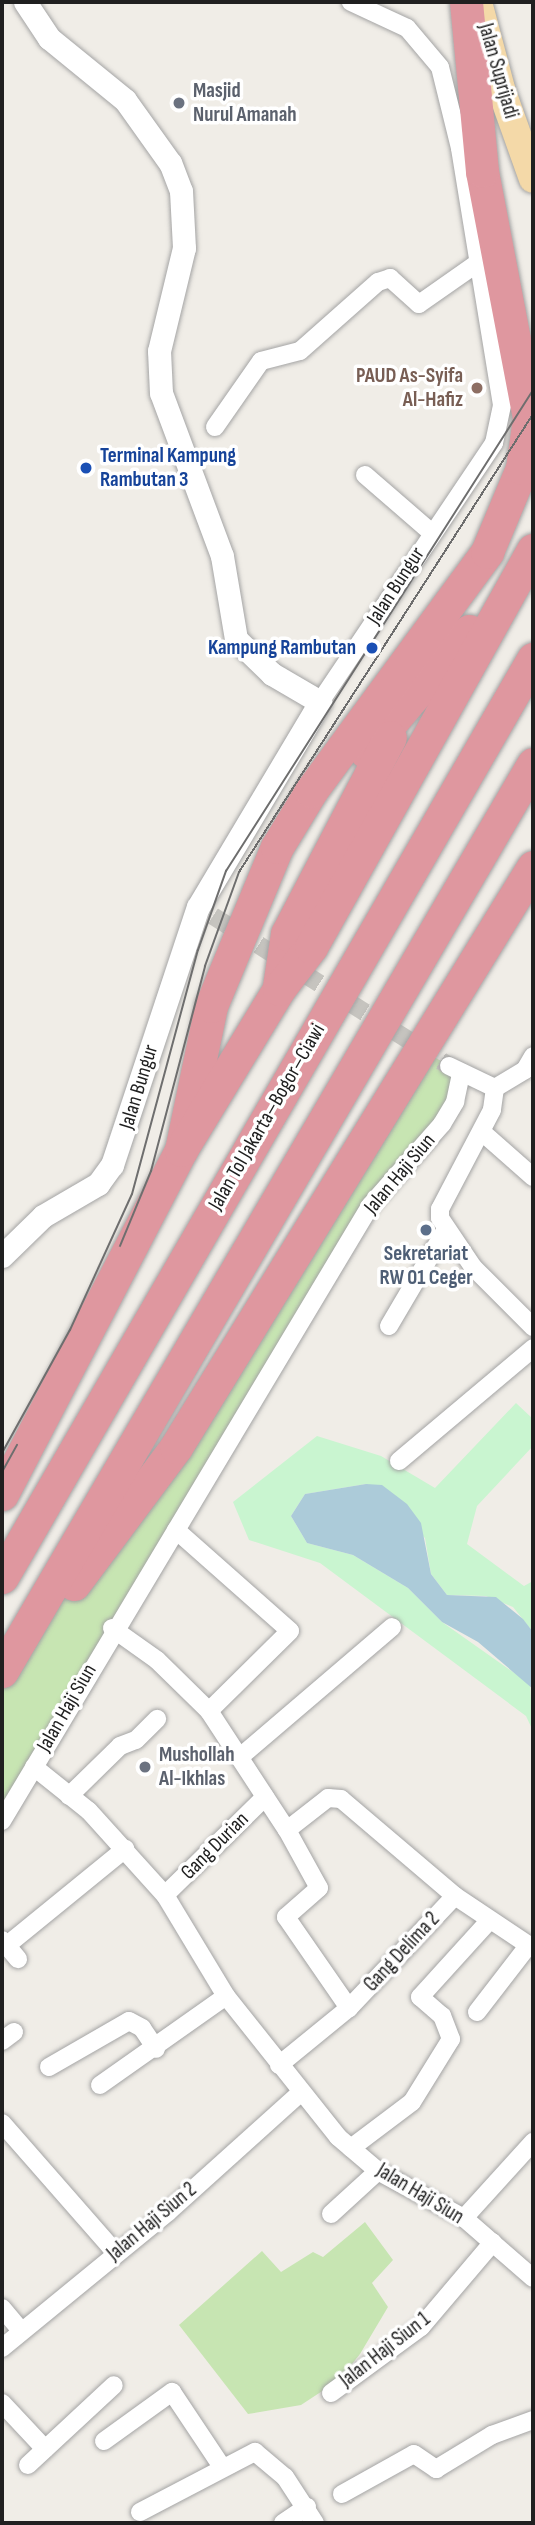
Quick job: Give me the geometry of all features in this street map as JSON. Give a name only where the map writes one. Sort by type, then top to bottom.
[{"type":"highway","points":[[181,1150],[211,1006],[277,847],[311,791],[487,552],[522,468],[529,418],[482,171],[466,2]]},
{"type":"highway","points":[[199,1119],[213,1058],[243,989],[258,918],[322,806],[527,560]]},
{"type":"highway","points":[[2,1494],[181,1150],[279,989],[311,947],[527,560]]},
{"type":"highway","name":"Jalan Tol Jakarta–Bogor–Ciawi","points":[[2,1577],[533,659]]},
{"type":"highway","points":[[279,989],[287,934],[415,692]]},
{"type":"highway","points":[[2,1671],[533,764]]},
{"type":"highway","points":[[455,897],[533,803]]},
{"type":"highway","points":[[2,1681],[176,1447],[533,867]]},
{"type":"main road","name":"Jalan Suprijadi","points":[[478,2],[502,92],[533,179]]},
{"type":"street","points":[[25,2],[50,38],[125,100],[170,163],[181,191],[184,248],[159,351],[161,393],[222,556],[236,639],[272,674],[320,702]]},
{"type":"street","name":"Jalan Bungur","points":[[2,1256],[43,1216],[98,1184],[112,1166],[205,912],[320,702],[494,443],[502,405],[479,262],[440,67],[407,28],[351,2]]},
{"type":"street","points":[[215,427],[261,361],[300,351],[378,282],[390,278],[419,304],[479,262]]},
{"type":"street","points":[[365,475],[432,533]]},
{"type":"street","points":[[533,1056],[525,1070],[495,1088],[482,1132],[440,1209],[445,1231],[533,1328]]},
{"type":"street","name":"Jalan Haji Siun","points":[[495,1088],[455,1070],[455,1102],[442,1124],[370,1206],[176,1530],[112,1629],[34,1768],[69,1796],[125,1849],[165,1895],[226,1996],[300,2093],[351,2148],[378,2171],[464,2218],[533,2278]]},
{"type":"street","points":[[482,1132],[533,1177]]},
{"type":"street","points":[[389,1326],[445,1231]]},
{"type":"street","points":[[399,1461],[533,1348]]},
{"type":"street","points":[[176,1530],[290,1632],[209,1711]]},
{"type":"street","points":[[240,1757],[392,1627]]},
{"type":"street","points":[[112,1629],[157,1660],[209,1711],[286,1830],[320,1888],[286,1917],[349,2008]]},
{"type":"street","points":[[69,1796],[120,1746],[136,1741],[157,1719]]},
{"type":"street","points":[[2,1821],[34,1768]]},
{"type":"street","name":"Gang Durian","points":[[165,1895],[265,1797]]},
{"type":"street","points":[[286,1830],[328,1798],[341,1799],[488,1922],[530,1947],[477,2012]]},
{"type":"street","points":[[9,1949],[125,1849]]},
{"type":"street","name":"Gang Delima 2","points":[[279,2065],[349,2008],[455,1896]]},
{"type":"street","points":[[351,2148],[412,2102],[451,2039],[442,2016],[420,1997],[488,1922]]},
{"type":"street","points":[[100,2085],[156,2049],[226,1996]]},
{"type":"street","points":[[49,2067],[129,2021],[142,2028],[156,2049]]},
{"type":"street","name":"Jalan Haji Siun 2","points":[[2,2348],[300,2093]]},
{"type":"street","points":[[2,2123],[116,2253]]},
{"type":"street","points":[[464,2218],[533,2142]]},
{"type":"street","points":[[331,2214],[378,2171]]},
{"type":"street","name":"Jalan Haji Siun 1","points":[[331,2393],[421,2326],[493,2242]]},
{"type":"street","points":[[2,2308],[21,2331]]},
{"type":"street","points":[[28,2465],[114,2385]]},
{"type":"street","points":[[104,2441],[172,2392],[222,2467]]},
{"type":"street","points":[[2,2403],[45,2449]]},
{"type":"street","points":[[342,2494],[414,2454],[436,2469],[492,2435],[533,2420]]},
{"type":"street","points":[[140,2512],[222,2467],[256,2452],[267,2456],[311,2515],[282,2523]]},
{"type":"green space","points":[[421,1049],[461,1073],[455,1102],[370,1206],[2,1821],[2,1681]]},
{"type":"green space","points":[[516,1403],[533,1419],[533,1446],[477,1506],[467,1544],[524,1586],[533,1581],[533,1632],[513,1607],[486,1596],[447,1595],[431,1574],[425,1538],[366,1484],[305,1494],[291,1516],[307,1543],[353,1555],[408,1588],[442,1622],[530,1684],[533,1731],[526,1716],[320,1563],[249,1540],[233,1502],[317,1436],[381,1456],[435,1488]]},
{"type":"green space","points":[[365,2222],[393,2260],[372,2283],[388,2307],[360,2354],[339,2380],[301,2405],[248,2414],[179,2325],[262,2251],[281,2272],[313,2252],[323,2257]]},
{"type":"water","points":[[366,1484],[382,1485],[407,1504],[421,1523],[431,1574],[447,1595],[496,1597],[523,1619],[533,1632],[533,1689],[478,1642],[442,1622],[408,1588],[353,1555],[307,1543],[291,1516],[305,1494]]},
{"type":"tunnel","points":[[213,916],[449,1066]]},
{"type":"tram line","points":[[2,1453],[70,1330],[132,1194],[198,950],[226,871],[533,390]]},
{"type":"tram line","points":[[120,1246],[151,1171],[205,966],[239,872],[533,414]]},
{"type":"tram line","points":[[2,1472],[17,1445]]},
{"type":"place","name":"Masjid Nurul Amanah","points":[[179,103]]},
{"type":"place","name":"PAUD As-Syifa Al-Hafiz","points":[[477,388]]},
{"type":"place","name":"Terminal Kampung Rambutan 3","points":[[86,468]]},
{"type":"place","name":"Kampung Rambutan","points":[[372,648]]},
{"type":"place","name":"Sekretariat RW 01 Ceger","points":[[426,1230]]},
{"type":"place","name":"Mushollah Al-Ikhlas","points":[[145,1767]]}]
